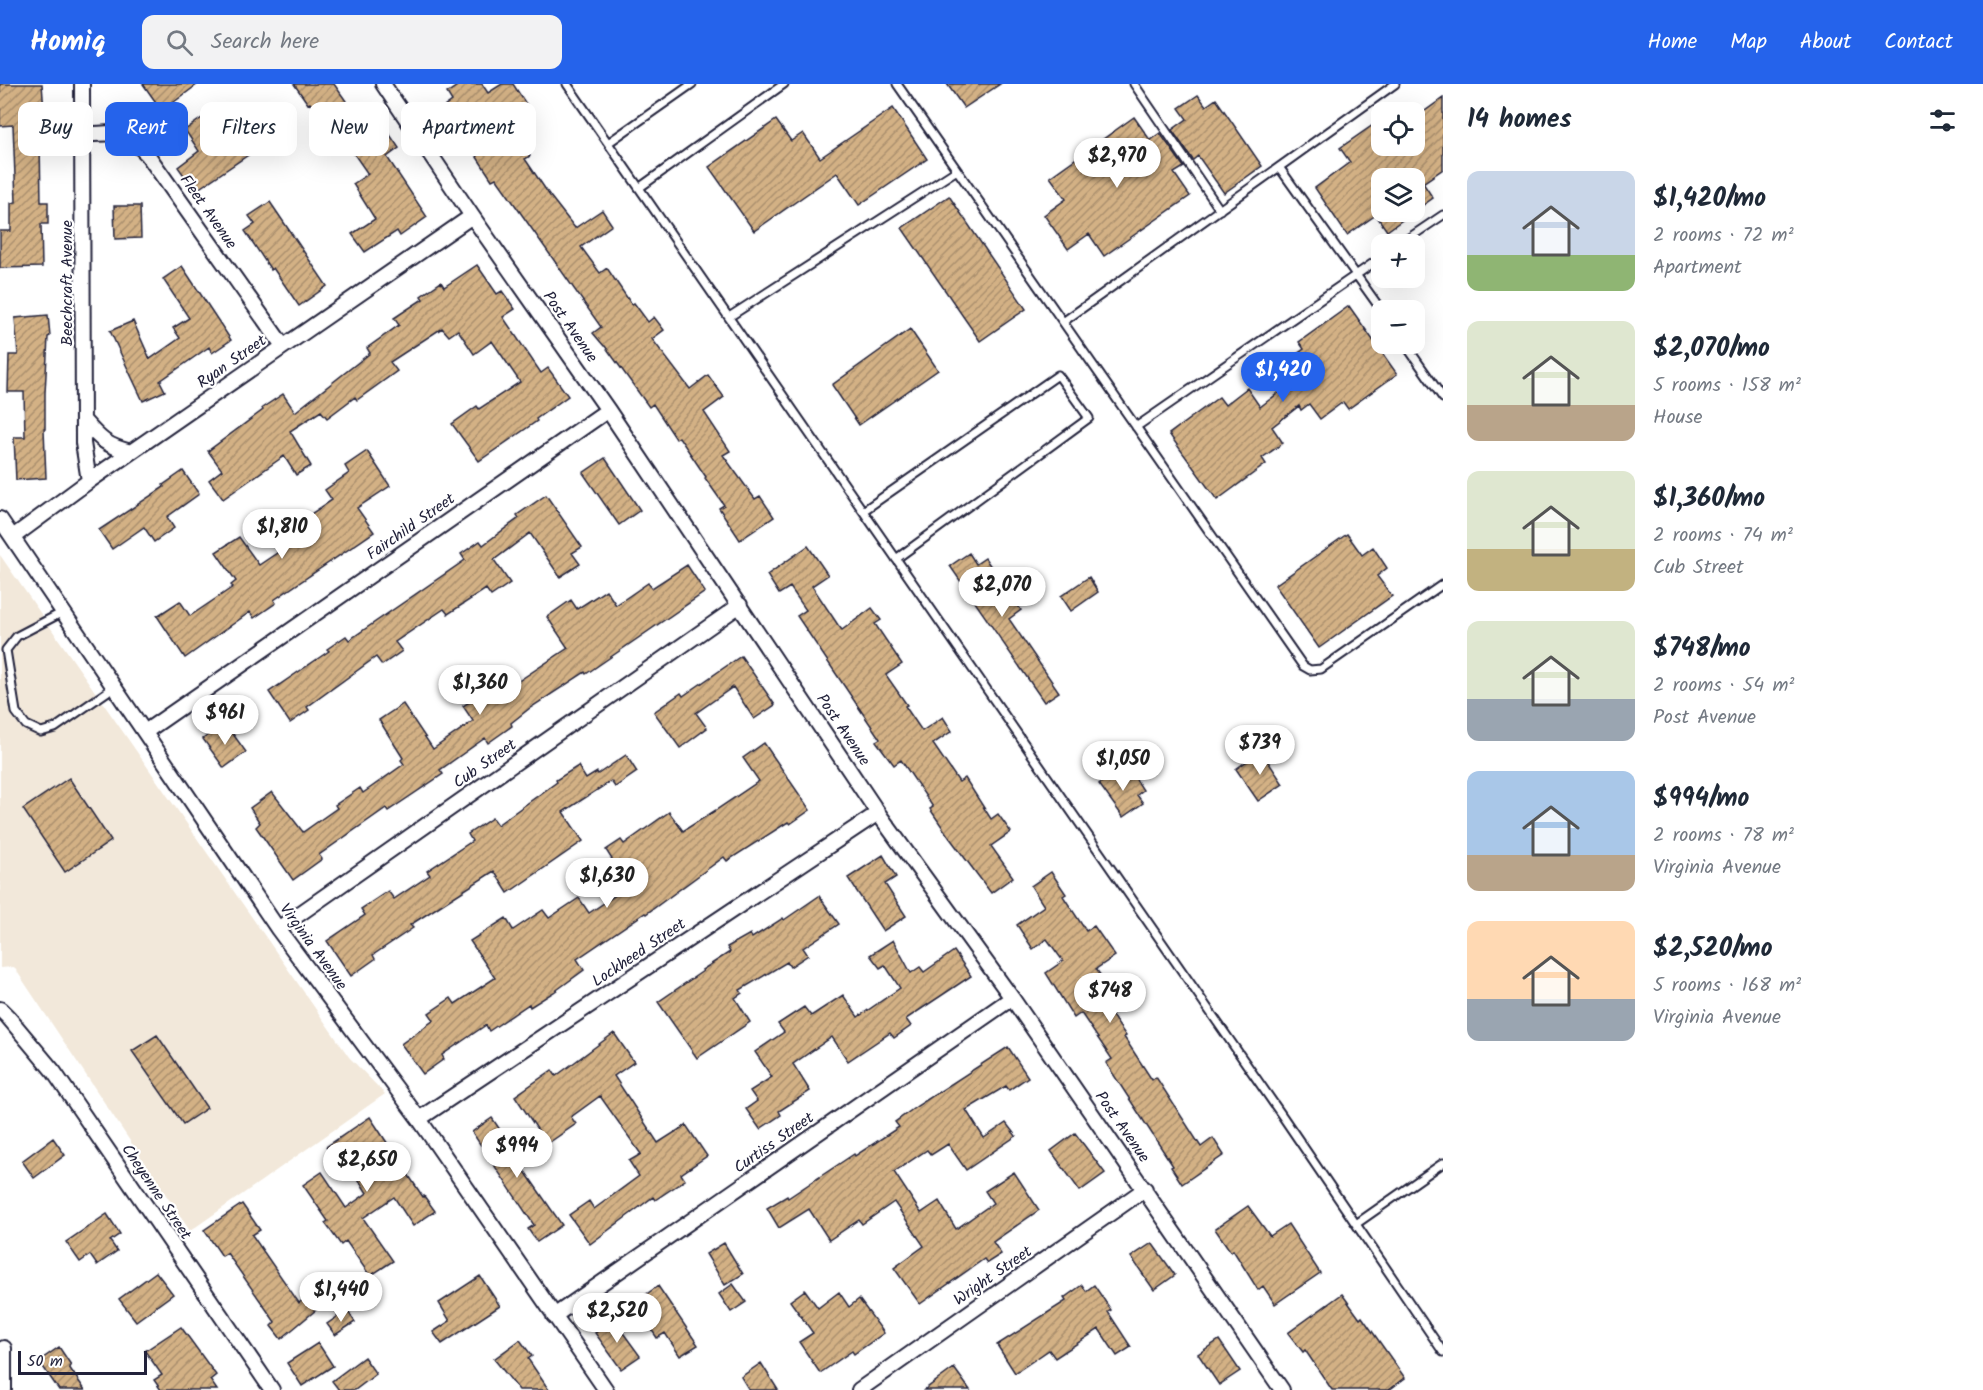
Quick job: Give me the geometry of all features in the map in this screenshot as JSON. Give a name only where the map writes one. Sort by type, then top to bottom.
[{"type":"street","name":"Beechcraft Avenue","points":[[82,84],[83,102]]},
{"type":"street","name":"Post Avenue","points":[[383,84],[608,410],[878,813],[1012,998],[1280,1389]]},
{"type":"street","name":"Fleet Avenue","points":[[93,134],[114,132],[133,140],[147,154],[283,346]]},
{"type":"street","name":"Beechcraft Avenue","points":[[84,156],[83,442],[88,481]]},
{"type":"street","name":"Ryan Street","points":[[13,537],[88,481],[472,216]]},
{"type":"street","name":"Fairchild Street","points":[[145,732],[608,410]]},
{"type":"street","points":[[83,420],[105,443],[131,452]]},
{"type":"street","name":"Virginia Avenue","points":[[0,519],[278,929],[419,1119],[606,1390]]},
{"type":"street","name":"Cub Street","points":[[278,929],[740,605]]},
{"type":"street","name":"Lockheed Street","points":[[419,1119],[878,813]]},
{"type":"street","name":"Curtiss Street","points":[[554,1316],[1012,998]]},
{"type":"street","name":"Cheyenne Street","points":[[4,1013],[54,1072],[272,1390]]},
{"type":"street","name":"Wright Street","points":[[859,1390],[1145,1189]]},
{"type":"street","points":[[4,1348],[4,1390]]},
{"type":"lane","points":[[567,84],[1443,1352]]},
{"type":"lane","points":[[608,143],[692,84]]},
{"type":"lane","points":[[639,188],[784,84]]},
{"type":"lane","points":[[897,84],[1303,666],[1310,670],[1321,669],[1443,584]]},
{"type":"lane","points":[[1134,84],[1220,210]]},
{"type":"lane","points":[[1063,321],[1391,85]]},
{"type":"lane","points":[[1279,167],[1374,300]]},
{"type":"lane","points":[[729,317],[957,170]]},
{"type":"lane","points":[[1415,234],[1443,215]]},
{"type":"lane","points":[[1136,427],[1371,265]]},
{"type":"lane","points":[[1412,354],[1443,398]]},
{"type":"lane","points":[[863,511],[1058,375],[1089,418],[896,559]]},
{"type":"lane","points":[[63,612],[17,636],[6,650],[16,712],[26,725],[41,732],[55,729],[114,687]]},
{"type":"lane","points":[[1356,1224],[1443,1163]]},
{"type":"shaded area","points":[[0,555],[349,1057],[385,1094],[190,1231],[14,967],[0,968]]},
{"type":"building","points":[[0,84],[42,84],[43,102],[18,102],[18,156],[40,156],[41,202],[48,202],[48,224],[41,224],[42,267],[0,268],[0,231],[11,231],[11,203],[16,202],[13,125],[0,126]]},
{"type":"building","points":[[143,84],[198,84],[174,102],[156,102]]},
{"type":"building","points":[[294,84],[334,84],[347,102],[309,102],[308,104]]},
{"type":"building","points":[[460,84],[482,84],[488,93],[502,84],[513,84],[525,102],[451,102],[447,93]]},
{"type":"building","points":[[947,84],[1000,84],[964,108]]},
{"type":"building","points":[[1198,95],[1206,106],[1216,99],[1262,166],[1224,193],[1198,156],[1193,160],[1172,130],[1187,119],[1179,108]]},
{"type":"building","points":[[1443,98],[1443,169],[1425,182],[1425,168],[1371,168],[1371,218],[1347,235],[1315,188],[1350,162],[1340,148],[1371,126],[1371,156],[1425,156],[1425,111]]},
{"type":"building","points":[[893,108],[927,159],[859,205],[837,173],[754,231],[709,167],[776,120],[791,141],[803,133],[820,158]]},
{"type":"building","points":[[1134,117],[1150,140],[1160,133],[1184,167],[1174,173],[1190,196],[1104,256],[1089,234],[1068,249],[1044,215],[1066,199],[1050,177]]},
{"type":"building","points":[[200,119],[200,156],[247,156],[195,191],[178,167],[199,151],[188,134],[188,128]]},
{"type":"building","points":[[389,133],[399,148],[389,156]]},
{"type":"building","points":[[356,156],[388,156],[427,217],[400,236],[397,231],[365,252],[352,234],[375,219],[353,184],[368,174]]},
{"type":"building","points":[[476,156],[530,156],[525,159],[575,228],[602,210],[612,225],[581,247],[600,273],[607,268],[632,305],[634,303],[648,322],[654,317],[664,330],[652,339],[690,389],[708,375],[724,397],[704,412],[730,451],[723,455],[755,499],[760,496],[774,517],[740,540],[719,508],[724,505],[679,437],[676,439],[653,404],[649,407],[593,333],[601,327],[496,178],[492,180]]},
{"type":"building","points":[[1425,186],[1433,198],[1425,204]]},
{"type":"building","points":[[949,196],[1026,309],[980,341],[902,228]]},
{"type":"building","points":[[270,202],[327,286],[299,306],[245,231],[255,224],[249,216]]},
{"type":"building","points":[[114,206],[140,206],[141,238],[115,239]]},
{"type":"building","points":[[1381,222],[1399,222],[1387,231]]},
{"type":"building","points":[[477,265],[497,294],[502,291],[515,309],[503,317],[541,373],[548,368],[568,396],[536,419],[537,421],[479,461],[452,424],[477,406],[479,409],[520,382],[492,341],[474,354],[458,330],[449,336],[442,328],[390,362],[397,371],[357,400],[355,397],[327,418],[321,411],[290,431],[311,466],[296,475],[284,456],[223,499],[209,480],[222,470],[208,451],[283,394],[295,412],[370,353],[367,348],[399,325],[394,318],[423,299],[421,296],[441,282],[444,287]]},
{"type":"building","points":[[182,266],[231,340],[212,353],[209,347],[160,381],[165,391],[143,401],[110,331],[133,321],[150,359],[180,338],[173,328],[189,318],[163,279]]},
{"type":"building","points":[[1349,306],[1371,337],[1371,354],[1383,354],[1397,374],[1348,409],[1343,402],[1320,419],[1309,404],[1301,410],[1299,406],[1272,427],[1283,443],[1262,458],[1266,464],[1217,500],[1169,434],[1219,397],[1225,405],[1247,388],[1260,407],[1295,380],[1284,363],[1304,349],[1299,342]]},
{"type":"building","points":[[48,315],[50,336],[48,337],[44,429],[46,478],[16,480],[14,437],[25,437],[24,392],[8,392],[9,355],[18,355],[15,318]]},
{"type":"building","points":[[910,329],[938,370],[859,425],[832,385]]},
{"type":"building","points":[[367,451],[390,486],[357,508],[374,532],[274,600],[276,603],[254,618],[250,612],[185,658],[157,616],[180,601],[190,616],[233,587],[231,585],[236,581],[216,552],[239,537],[259,565],[299,538],[291,527],[332,500],[325,490],[349,473],[345,466]]},
{"type":"building","points":[[605,458],[640,510],[619,525],[583,473]]},
{"type":"building","points":[[183,471],[199,494],[167,517],[174,528],[154,542],[144,527],[112,549],[99,530],[164,487],[163,485]]},
{"type":"building","points":[[546,495],[582,547],[572,553],[580,564],[560,577],[530,533],[494,560],[510,583],[491,596],[486,589],[448,614],[444,609],[395,642],[402,651],[382,665],[376,657],[307,707],[309,710],[290,723],[269,692],[329,651],[327,649],[346,636],[349,640],[465,560],[461,554],[480,541],[483,545],[519,518],[517,515]]},
{"type":"building","points":[[1347,534],[1362,555],[1373,547],[1387,568],[1377,576],[1392,596],[1319,648],[1275,585]]},
{"type":"building","points":[[808,546],[828,575],[812,586],[838,625],[842,630],[872,608],[881,620],[875,624],[902,664],[886,675],[907,705],[905,706],[922,731],[943,717],[952,731],[933,744],[959,782],[965,778],[991,819],[998,814],[1011,832],[991,846],[1013,877],[991,893],[930,809],[933,807],[901,760],[894,765],[876,741],[880,739],[797,616],[806,610],[790,587],[779,594],[767,575]]},
{"type":"building","points":[[969,553],[976,564],[985,558],[1021,610],[1009,619],[1059,692],[1044,702],[950,566]]},
{"type":"building","points":[[687,565],[705,592],[586,674],[585,672],[530,708],[511,723],[512,726],[488,743],[485,738],[440,770],[443,774],[388,811],[386,808],[319,855],[322,859],[293,880],[256,827],[260,823],[250,808],[272,792],[303,832],[337,808],[335,805],[360,788],[363,793],[404,764],[401,760],[403,758],[379,720],[403,704],[433,749],[473,721],[463,706],[509,676],[514,684],[568,648],[547,617],[571,600],[577,609],[606,590],[616,605],[648,583],[652,588]]},
{"type":"building","points":[[1089,577],[1098,592],[1071,611],[1061,596]]},
{"type":"building","points":[[741,656],[775,705],[754,719],[733,687],[696,713],[707,728],[680,748],[654,712],[681,693],[683,696]]},
{"type":"building","points":[[225,723],[246,752],[224,768],[203,739]]},
{"type":"building","points":[[764,743],[810,810],[727,861],[724,857],[646,914],[577,959],[584,970],[554,992],[530,1007],[529,1004],[489,1031],[486,1025],[442,1055],[444,1059],[423,1074],[401,1044],[434,1020],[429,1013],[451,998],[455,1004],[495,978],[470,941],[506,918],[513,930],[543,910],[549,918],[579,898],[589,913],[629,886],[606,850],[621,840],[624,844],[669,812],[683,831],[759,781],[743,758]]},
{"type":"building","points":[[1261,751],[1283,784],[1258,801],[1236,769]]},
{"type":"building","points":[[626,755],[637,772],[615,787],[611,781],[563,812],[583,841],[508,893],[494,871],[410,925],[413,928],[373,955],[375,959],[351,976],[327,941],[365,915],[361,909],[388,891],[394,899],[430,875],[427,871],[472,841],[468,834],[492,818],[497,825],[578,766],[586,779],[597,772],[598,774]]},
{"type":"building","points":[[1119,770],[1125,778],[1132,773],[1143,790],[1137,795],[1143,803],[1123,817],[1099,784]]},
{"type":"building","points":[[69,778],[111,841],[65,872],[23,809]]},
{"type":"building","points":[[883,855],[896,877],[885,884],[906,916],[883,931],[848,878]]},
{"type":"building","points":[[1051,872],[1066,894],[1063,896],[1086,931],[1094,926],[1115,956],[1096,969],[1117,999],[1106,1007],[1126,1036],[1124,1037],[1152,1080],[1156,1077],[1201,1147],[1213,1138],[1224,1155],[1182,1184],[1171,1167],[1173,1166],[1106,1063],[1112,1059],[1081,1013],[1074,1018],[1046,973],[1063,961],[1047,939],[1033,949],[1017,925],[1044,906],[1031,886]]},
{"type":"building","points":[[819,896],[839,924],[803,948],[808,955],[790,967],[787,962],[740,990],[742,993],[735,998],[750,1022],[697,1058],[658,1002],[730,952],[727,947],[750,934],[752,938]]},
{"type":"building","points":[[893,940],[911,973],[920,967],[924,972],[954,951],[971,976],[906,1019],[911,1026],[894,1038],[890,1033],[848,1061],[832,1037],[793,1064],[810,1091],[779,1111],[781,1115],[760,1129],[746,1109],[757,1101],[750,1091],[772,1077],[755,1052],[784,1032],[778,1024],[804,1007],[811,1016],[843,995],[858,1017],[900,988],[885,965],[880,968],[870,955]]},
{"type":"building","points":[[614,1033],[634,1062],[614,1076],[658,1143],[686,1125],[707,1156],[681,1174],[685,1180],[655,1200],[653,1197],[590,1244],[569,1215],[589,1201],[594,1209],[639,1176],[629,1161],[641,1154],[600,1096],[571,1117],[576,1124],[547,1144],[515,1096],[552,1070],[556,1076]]},
{"type":"building","points":[[157,1035],[207,1108],[183,1124],[132,1051]]},
{"type":"building","points":[[1008,1047],[1028,1077],[1009,1090],[1006,1086],[966,1110],[984,1138],[1006,1123],[1016,1136],[966,1170],[948,1144],[931,1155],[927,1150],[894,1172],[921,1213],[939,1201],[956,1229],[993,1203],[985,1191],[1014,1172],[1039,1210],[993,1242],[1001,1254],[987,1263],[984,1259],[920,1304],[894,1268],[924,1246],[894,1202],[862,1224],[859,1220],[829,1240],[809,1209],[779,1228],[767,1208],[787,1196],[788,1198],[899,1127],[895,1122]]},
{"type":"building","points":[[370,1117],[423,1197],[435,1211],[413,1226],[394,1197],[363,1218],[393,1261],[370,1276],[346,1241],[341,1245],[325,1223],[328,1221],[303,1185],[322,1172],[346,1208],[367,1193],[348,1163],[341,1167],[326,1147]]},
{"type":"building","points":[[492,1118],[562,1225],[537,1242],[528,1229],[534,1225],[472,1132]]},
{"type":"building","points":[[1075,1133],[1105,1173],[1080,1191],[1051,1151]]},
{"type":"building","points":[[53,1138],[65,1155],[34,1178],[22,1161]]},
{"type":"building","points":[[242,1204],[260,1230],[252,1235],[299,1303],[306,1297],[316,1310],[281,1339],[271,1326],[275,1322],[227,1253],[222,1256],[204,1230]]},
{"type":"building","points":[[1248,1206],[1270,1236],[1288,1224],[1320,1273],[1275,1304],[1263,1286],[1258,1290],[1233,1250],[1231,1252],[1215,1229]]},
{"type":"building","points":[[107,1214],[120,1234],[110,1241],[117,1251],[97,1265],[90,1255],[80,1262],[66,1242]]},
{"type":"building","points":[[724,1243],[743,1274],[725,1285],[706,1254]]},
{"type":"building","points":[[1152,1243],[1175,1275],[1154,1290],[1131,1257]]},
{"type":"building","points":[[156,1272],[173,1294],[136,1321],[119,1299]]},
{"type":"building","points":[[480,1276],[500,1306],[442,1344],[433,1332],[450,1321],[439,1303]]},
{"type":"building","points":[[733,1284],[746,1302],[731,1312],[719,1294]]},
{"type":"building","points":[[1082,1285],[1086,1291],[1094,1285],[1111,1310],[1108,1312],[1131,1347],[1117,1356],[1099,1329],[1055,1358],[1049,1350],[1015,1373],[997,1345],[1066,1301],[1064,1298]]},
{"type":"building","points":[[658,1286],[698,1345],[680,1356],[665,1333],[657,1338],[634,1303]]},
{"type":"building","points":[[805,1290],[818,1308],[839,1292],[849,1307],[859,1299],[884,1333],[854,1354],[852,1351],[820,1373],[799,1342],[813,1333],[790,1301]]},
{"type":"building","points":[[1342,1294],[1360,1319],[1362,1317],[1405,1378],[1389,1390],[1332,1390],[1305,1350],[1303,1352],[1288,1333]]},
{"type":"building","points":[[347,1310],[355,1322],[335,1335],[327,1324]]},
{"type":"building","points":[[613,1319],[640,1356],[621,1369],[595,1333]]},
{"type":"building","points":[[181,1327],[216,1375],[210,1380],[217,1390],[161,1390],[154,1380],[162,1375],[145,1351]]},
{"type":"building","points":[[520,1340],[532,1356],[528,1359],[549,1390],[519,1390],[494,1359]]},
{"type":"building","points":[[1219,1340],[1240,1371],[1219,1385],[1198,1354]]},
{"type":"building","points":[[318,1343],[333,1366],[302,1386],[287,1363]]},
{"type":"building","points":[[59,1347],[85,1390],[59,1390],[39,1361]]},
{"type":"building","points":[[364,1357],[376,1374],[355,1390],[339,1390],[332,1381]]},
{"type":"building","points":[[761,1363],[778,1390],[749,1390],[741,1377]]},
{"type":"building","points":[[954,1368],[970,1390],[924,1390]]}]
